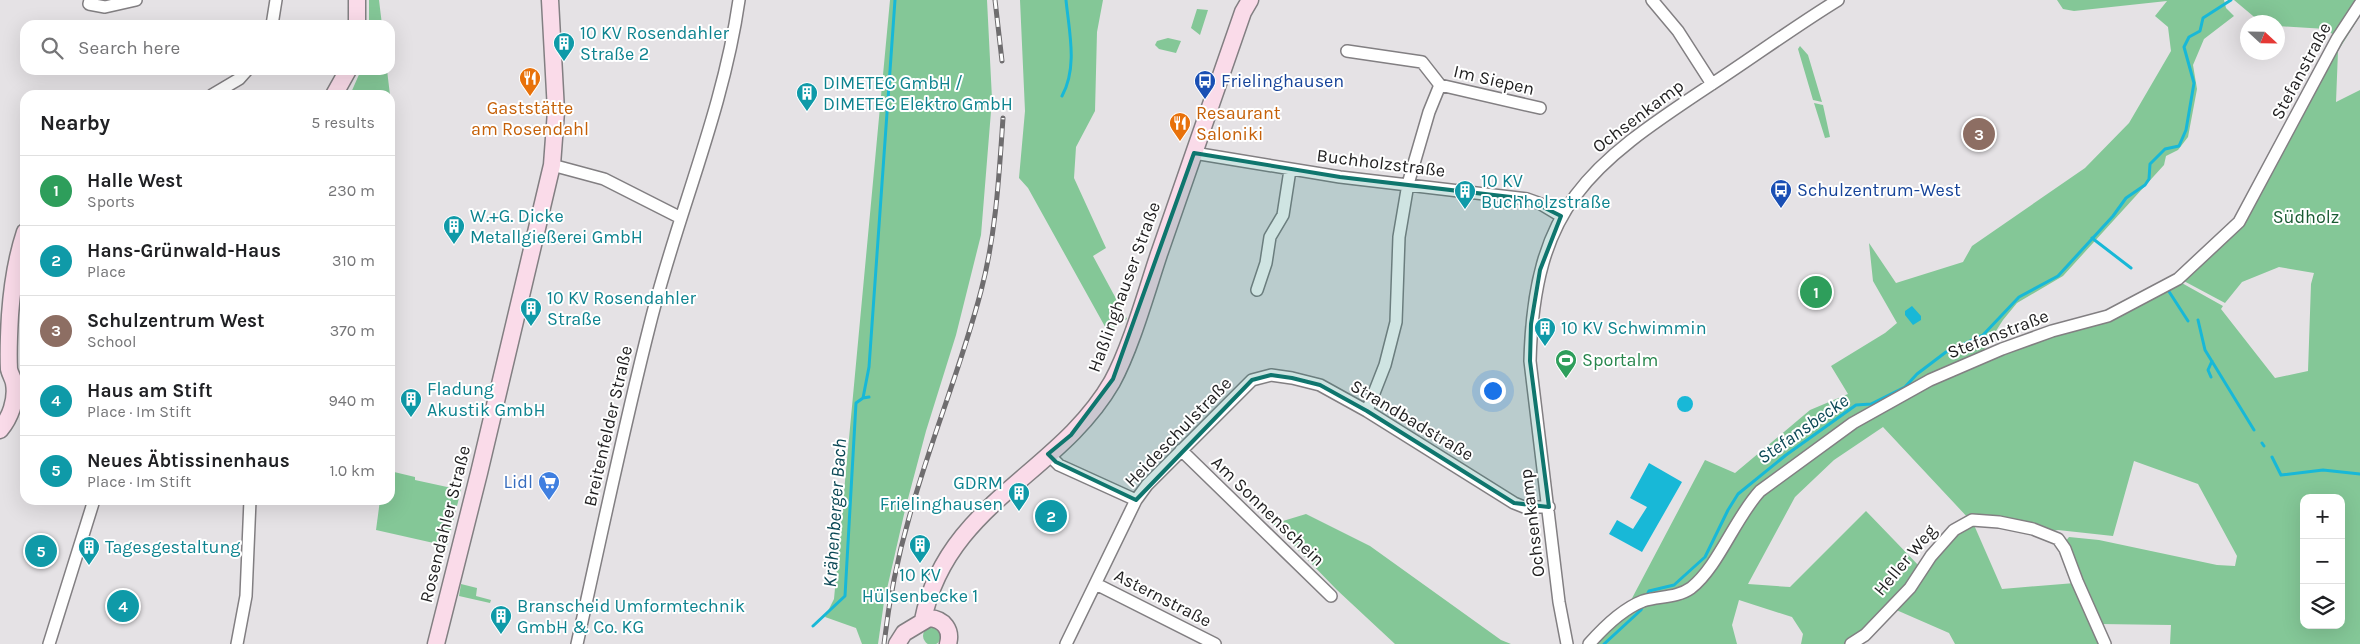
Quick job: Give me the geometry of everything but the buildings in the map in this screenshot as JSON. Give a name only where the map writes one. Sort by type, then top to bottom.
[{"type":"main road","points":[[356,20],[357,0]]},
{"type":"main road","name":"Rosendahler Straße","points":[[436,644],[479,474],[552,165],[556,111],[550,0]]},
{"type":"main road","name":"Haßlinghauser Straße","points":[[914,644],[913,632],[926,621],[937,579],[952,551],[970,526],[1014,483],[1084,421],[1101,400],[1113,379],[1246,4]]},
{"type":"main road","points":[[337,90],[345,75]]},
{"type":"main road","points":[[0,410],[5,381],[9,372],[12,293],[20,251]]},
{"type":"main road","points":[[0,430],[12,410],[14,383],[9,372]]},
{"type":"main road","points":[[897,644],[904,633],[926,621],[948,628],[950,635],[948,644]]},
{"type":"street","points":[[89,2],[105,7],[136,0]]},
{"type":"street","points":[[273,20],[276,0]]},
{"type":"street","name":"Breitenfelder Straße","points":[[577,644],[650,323],[717,102],[734,30],[738,0]]},
{"type":"street","points":[[1652,0],[1678,31],[1712,84]]},
{"type":"street","name":"Ochsenkamp","points":[[1567,644],[1559,602],[1530,361],[1531,324],[1540,270],[1551,238],[1561,216],[1588,179],[1610,156],[1652,124],[1838,0]]},
{"type":"street","name":"Stefanstraße","points":[[1589,644],[1610,622],[1646,601],[1676,595],[1691,588],[1705,572],[1747,505],[1760,491],[1853,423],[1956,368],[2052,331],[2108,316],[2178,279],[2239,222],[2337,39],[2360,4]]},
{"type":"street","name":"Im Siepen","points":[[1347,51],[1422,62],[1440,85],[1540,108]]},
{"type":"street","points":[[220,90],[242,75]]},
{"type":"street","name":"Im Siepen","points":[[1368,411],[1385,365],[1396,322],[1399,237],[1408,184],[1429,112],[1440,85]]},
{"type":"street","name":"Buchholzstraße","points":[[1194,153],[1340,178],[1408,184],[1526,199],[1541,204],[1561,216]]},
{"type":"street","points":[[552,165],[604,179],[681,218]]},
{"type":"street","points":[[1257,290],[1266,263],[1270,237],[1283,215],[1290,170]]},
{"type":"street","name":"Strandbadstraße","points":[[1252,380],[1271,375],[1320,385],[1368,411],[1514,503],[1524,507],[1548,507]]},
{"type":"street","name":"Heideschulstraße","points":[[1066,644],[1136,500],[1147,485],[1252,380]]},
{"type":"street","name":"Am Sonnenschein","points":[[1181,450],[1331,596]]},
{"type":"street","points":[[1048,454],[1060,465],[1136,500]]},
{"type":"street","points":[[49,644],[92,505]]},
{"type":"street","points":[[237,644],[246,596],[250,505]]},
{"type":"street","name":"Heller Weg","points":[[1851,644],[1865,634],[1910,588],[1931,556],[1954,530],[1972,520],[1999,522],[2033,529],[2058,539],[2065,548],[2077,581],[2105,644]]},
{"type":"street","name":"Asternstraße","points":[[1096,584],[1215,644]]},
{"type":"highlighted area","points":[[1194,153],[1340,177],[1527,199],[1561,216],[1540,270],[1531,324],[1530,361],[1549,507],[1514,503],[1367,411],[1320,385],[1292,378],[1271,375],[1252,380],[1136,500],[1056,462],[1048,454],[1071,435],[1113,379]]},
{"type":"green space","points":[[369,0],[379,0],[381,20],[369,20]]},
{"type":"green space","points":[[890,0],[987,0],[992,99],[981,235],[956,335],[926,431],[905,510],[884,602],[878,644],[862,644],[856,628],[825,617],[834,599]]},
{"type":"green space","points":[[1020,0],[1103,0],[1097,32],[1095,111],[1076,147],[1074,178],[1106,248],[1093,256],[1127,319],[1108,332],[1028,188],[1019,178],[1025,111]]},
{"type":"green space","name":"Südholz","points":[[2057,0],[2224,0],[2226,8],[2234,16],[2204,39],[2193,65],[2197,89],[2188,137],[2178,150],[2166,156],[2164,165],[2063,276],[2017,303],[2003,320],[1980,356],[2112,311],[2180,282],[2223,306],[2221,309],[2275,378],[2308,371],[2311,284],[2314,273],[2279,267],[2242,282],[2225,303],[2182,280],[2239,227],[2341,41],[2326,29],[2285,26],[2285,15],[2252,15],[2234,0],[2360,0],[2360,16],[2338,51],[2336,102],[2360,90],[2360,644],[2170,644],[2171,625],[2100,624],[2065,542],[2069,537],[2099,540],[2217,565],[2235,566],[2237,556],[2198,484],[2134,461],[2113,536],[2052,531],[1970,520],[1883,427],[1834,460],[1795,497],[1748,584],[1790,587],[1866,511],[1921,568],[1863,631],[1846,644],[1801,644],[1803,634],[1792,617],[1739,600],[1732,625],[1737,644],[1597,644],[1620,621],[1705,460],[1735,473],[1810,410],[1848,394],[1831,366],[1885,333],[1897,323],[1873,281],[1869,243],[1896,283],[1963,262],[1972,246],[2085,168],[2129,123],[2171,51],[2168,27],[2155,16],[2167,1],[2074,11],[2063,9]]},
{"type":"green space","points":[[1197,9],[1208,10],[1200,35],[1191,28]]},
{"type":"green space","points":[[1168,38],[1181,41],[1176,53],[1159,49],[1155,45],[1157,41]]},
{"type":"green space","points":[[1800,46],[1808,55],[1822,102],[1813,100],[1798,49]]},
{"type":"green space","points":[[359,75],[388,75],[389,90],[352,90]]},
{"type":"green space","points":[[1814,103],[1823,105],[1830,137],[1825,138]]},
{"type":"green space","points":[[395,472],[415,477],[415,480],[461,490],[447,546],[376,530],[379,505],[395,505]]},
{"type":"green space","points":[[1306,514],[1370,546],[1501,640],[1511,644],[1395,644],[1337,590],[1273,524]]},
{"type":"green space","points":[[1974,525],[2002,589],[2075,583],[2101,644],[1955,644],[1949,633],[1894,609],[1954,532]]},
{"type":"green space","points":[[461,584],[477,588],[476,596],[491,600],[490,603],[459,596]]},
{"type":"green space","points":[[932,627],[938,630],[941,636],[938,642],[932,645],[926,642],[923,636],[926,630]]},
{"type":"water","points":[[1912,306],[1921,316],[1921,320],[1913,325],[1905,315],[1905,311]]},
{"type":"water","points":[[1682,396],[1688,396],[1693,401],[1691,410],[1682,412],[1677,407],[1677,401]]},
{"type":"water","points":[[1649,463],[1682,482],[1642,552],[1609,534],[1617,520],[1633,529],[1647,507],[1630,498]]},
{"type":"waterway","points":[[863,398],[869,367],[895,0]]},
{"type":"waterway","name":"Krähenberger Bach","points":[[1062,96],[1067,85],[1071,61],[1066,0]]},
{"type":"waterway","name":"Stefansbecke","points":[[1646,597],[1649,591],[1674,585],[1705,557],[1738,494],[1786,455],[1856,405],[1871,404],[1905,387],[1917,374],[1946,352],[1983,335],[2019,297],[2058,276],[2113,216],[2126,198],[2145,185],[2149,179],[2150,164],[2165,149],[2179,146],[2186,130],[2194,83],[2184,47],[2189,37],[2200,31],[2203,18],[2231,0]]},
{"type":"waterway","points":[[2092,238],[2131,268]]},
{"type":"waterway","points":[[2168,290],[2188,321]]},
{"type":"waterway","points":[[2198,320],[2205,350],[2254,430]]},
{"type":"waterway","points":[[2211,377],[2208,370],[2212,361]]},
{"type":"waterway","name":"Krähenberger Bach","points":[[813,626],[845,596],[856,403],[863,398],[869,397]]},
{"type":"waterway","points":[[2272,457],[2281,475],[2323,470],[2360,474]]},
{"type":"waterway","name":"Stefansbecke","points":[[1604,644],[1641,610],[1643,605]]},
{"type":"railway","points":[[995,0],[1002,61]]},
{"type":"railway","points":[[884,644],[894,580],[905,533],[917,489],[973,320],[986,270],[996,205],[1003,118]]},
{"type":"place","name":"10 KV Rosendahler Straße 2","points":[[564,62]]},
{"type":"place","name":"Gaststätte am Rosendahl","points":[[530,97]]},
{"type":"place","name":"Frielinghausen","points":[[1205,100]]},
{"type":"place","name":"DIMETEC GmbH / DIMETEC Elektro GmbH","points":[[807,112]]},
{"type":"place","name":"Schulzentrum West","points":[[1979,134]]},
{"type":"place","name":"Resaurant Saloniki","points":[[1180,142]]},
{"type":"place","name":"Schulzentrum-West","points":[[1781,209]]},
{"type":"place","name":"10 KV Buchholzstraße","points":[[1465,210]]},
{"type":"place","name":"W.+G. Dicke Metallgießerei GmbH","points":[[454,245]]},
{"type":"place","name":"Halle West","points":[[1816,292]]},
{"type":"place","name":"10 KV Rosendahler Straße","points":[[531,327]]},
{"type":"place","name":"10 KV Schwimmin","points":[[1545,347]]},
{"type":"place","name":"Sportalm","points":[[1566,379]]},
{"type":"place","name":"Fladung Akustik GmbH","points":[[411,418]]},
{"type":"place","name":"Lidl","points":[[549,501]]},
{"type":"place","name":"GDRM Frielinghausen","points":[[1019,512]]},
{"type":"place","name":"Hans-Grünwald-Haus","points":[[1051,516]]},
{"type":"place","name":"Neues Äbtissinenhaus","points":[[41,551]]},
{"type":"place","name":"10 KV Hülsenbecke 1","points":[[920,564]]},
{"type":"place","name":"Tagesgestaltung","points":[[89,566]]},
{"type":"place","name":"Haus am Stift","points":[[123,606]]},
{"type":"place","name":"Branscheid Umformtechnik GmbH & Co. KG","points":[[501,635]]}]
